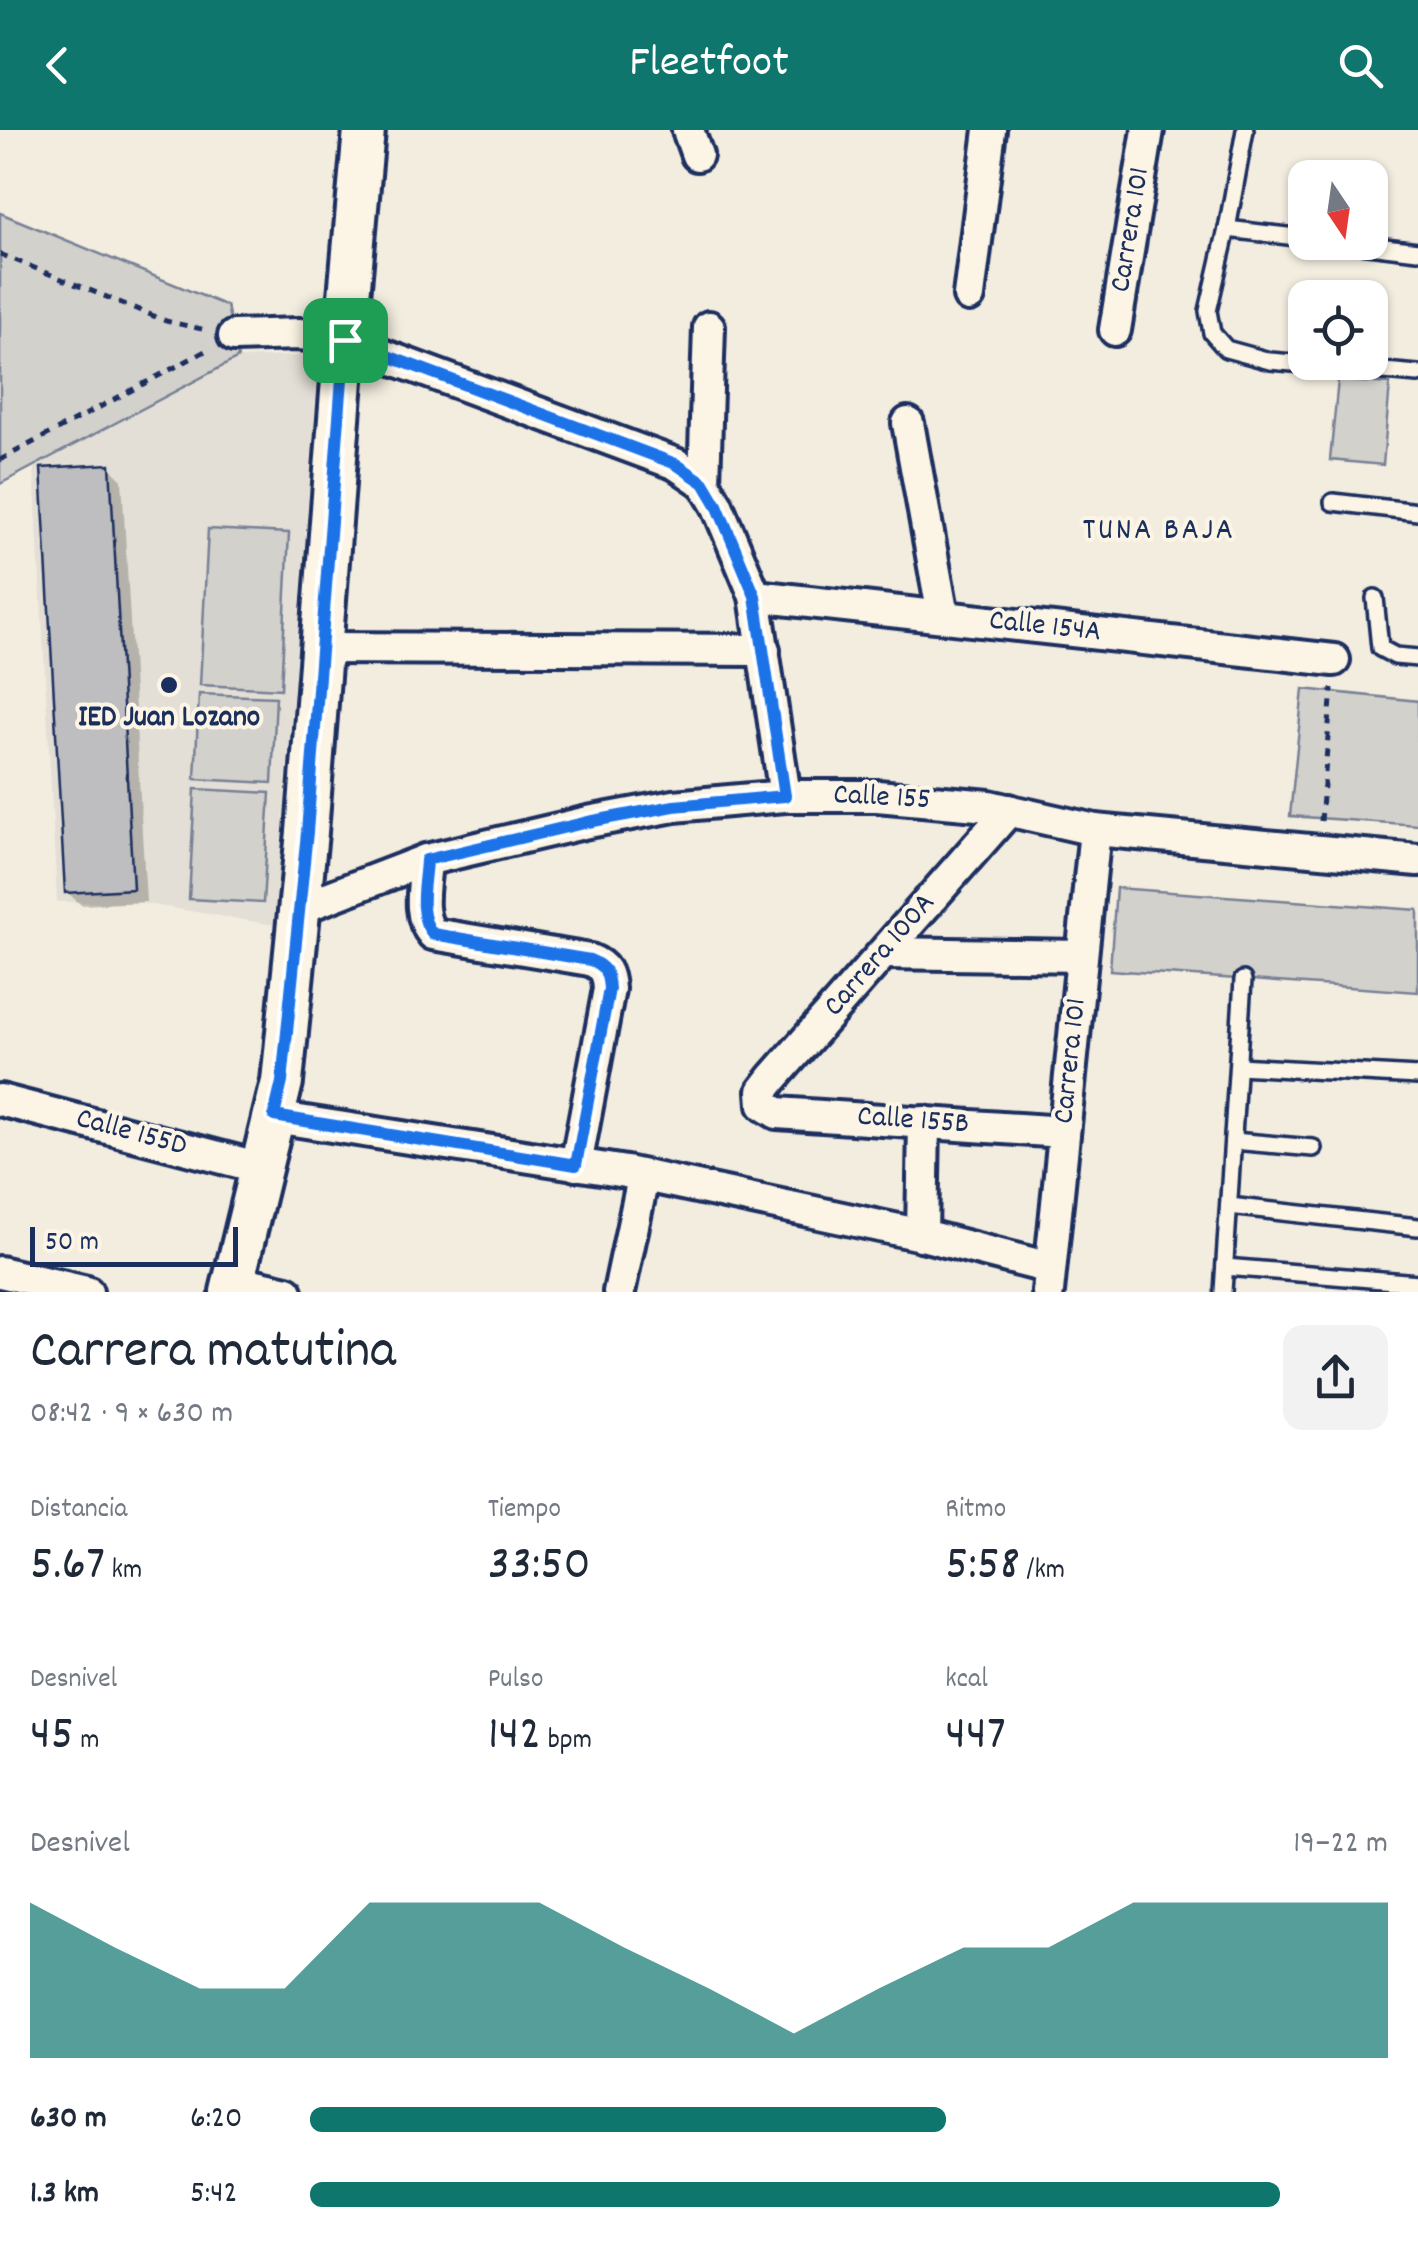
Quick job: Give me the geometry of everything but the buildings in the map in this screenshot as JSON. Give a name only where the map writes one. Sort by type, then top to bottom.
[{"type":"street","points":[[287,1292],[232,1286],[282,1082],[307,832],[364,130]]},
{"type":"street","points":[[969,296],[990,130]]},
{"type":"street","name":"Carrera 101","points":[[1115,330],[1148,130]]},
{"type":"street","points":[[704,483],[709,327]]},
{"type":"street","points":[[234,336],[300,334],[345,340],[676,464],[704,483],[755,596],[785,796]]},
{"type":"street","points":[[908,423],[943,616]]},
{"type":"street","name":"Calle 154A","points":[[755,596],[1334,660]]},
{"type":"street","points":[[320,648],[764,650]]},
{"type":"street","name":"Calle 155","points":[[298,909],[426,860],[588,822],[674,806],[785,796],[877,796],[989,806],[1095,830],[1418,860]]},
{"type":"street","name":"Carrera 100A","points":[[764,1105],[763,1091],[773,1078],[1009,810]]},
{"type":"street","name":"Carrera 101","points":[[1049,1280],[1095,830]]},
{"type":"street","points":[[426,860],[423,912],[425,925],[433,934],[590,960],[608,974],[609,989],[576,1165]]},
{"type":"street","points":[[884,952],[1082,956]]},
{"type":"street","name":"Calle 155D","points":[[0,1100],[261,1168]]},
{"type":"street","name":"Calle 155B","points":[[764,1105],[777,1113],[1064,1132]]},
{"type":"street","points":[[274,1116],[626,1172],[922,1235],[1049,1280]]},
{"type":"street","points":[[922,1235],[924,1122]]},
{"type":"street","points":[[619,1292],[643,1178]]},
{"type":"street","points":[[0,1272],[87,1292]]},
{"type":"lane","points":[[1245,130],[1208,311],[1212,333],[1226,348],[1270,361],[1418,374]]},
{"type":"lane","points":[[1227,229],[1288,236]]},
{"type":"lane","points":[[1388,247],[1418,251]]},
{"type":"lane","points":[[1333,502],[1418,512]]},
{"type":"lane","points":[[1375,598],[1380,648],[1395,656],[1418,658]]},
{"type":"lane","points":[[1223,1292],[1243,980]]},
{"type":"lane","points":[[1238,1066],[1418,1076]]},
{"type":"lane","points":[[1233,1141],[1313,1148]]},
{"type":"lane","points":[[1229,1206],[1418,1227]]},
{"type":"lane","points":[[1225,1267],[1418,1284]]},
{"type":"path","points":[[0,254],[166,321],[234,336]]},
{"type":"path","points":[[0,460],[234,336]]},
{"type":"path","points":[[1318,852],[1334,660]]},
{"type":"shaded area","points":[[0,213],[227,306],[238,358],[0,484]]},
{"type":"shaded area","name":"IED Juan Lozano","points":[[319,355],[275,925],[141,903],[57,902],[34,468],[238,358]]},
{"type":"shaded area","points":[[1338,380],[1390,384],[1383,465],[1330,460]]},
{"type":"shaded area","points":[[208,529],[289,533],[281,689],[200,685]]},
{"type":"shaded area","points":[[1303,689],[1418,701],[1418,825],[1290,816]]},
{"type":"shaded area","points":[[199,694],[276,697],[272,783],[195,779]]},
{"type":"shaded area","points":[[195,789],[270,793],[263,903],[189,899]]},
{"type":"shaded area","points":[[1116,888],[1418,910],[1418,992],[1110,970]]},
{"type":"place","name":"IED Juan Lozano","points":[[169,685]]},
{"type":"district","name":"TUNA BAJA","points":[[1159,532]]},
{"type":"route","points":[[345,340],[676,464],[704,483],[755,596],[785,796],[674,806],[426,860],[423,912],[425,925],[433,934],[590,960],[608,974],[609,989],[576,1165],[274,1116],[282,1082],[307,832],[345,340]]}]
